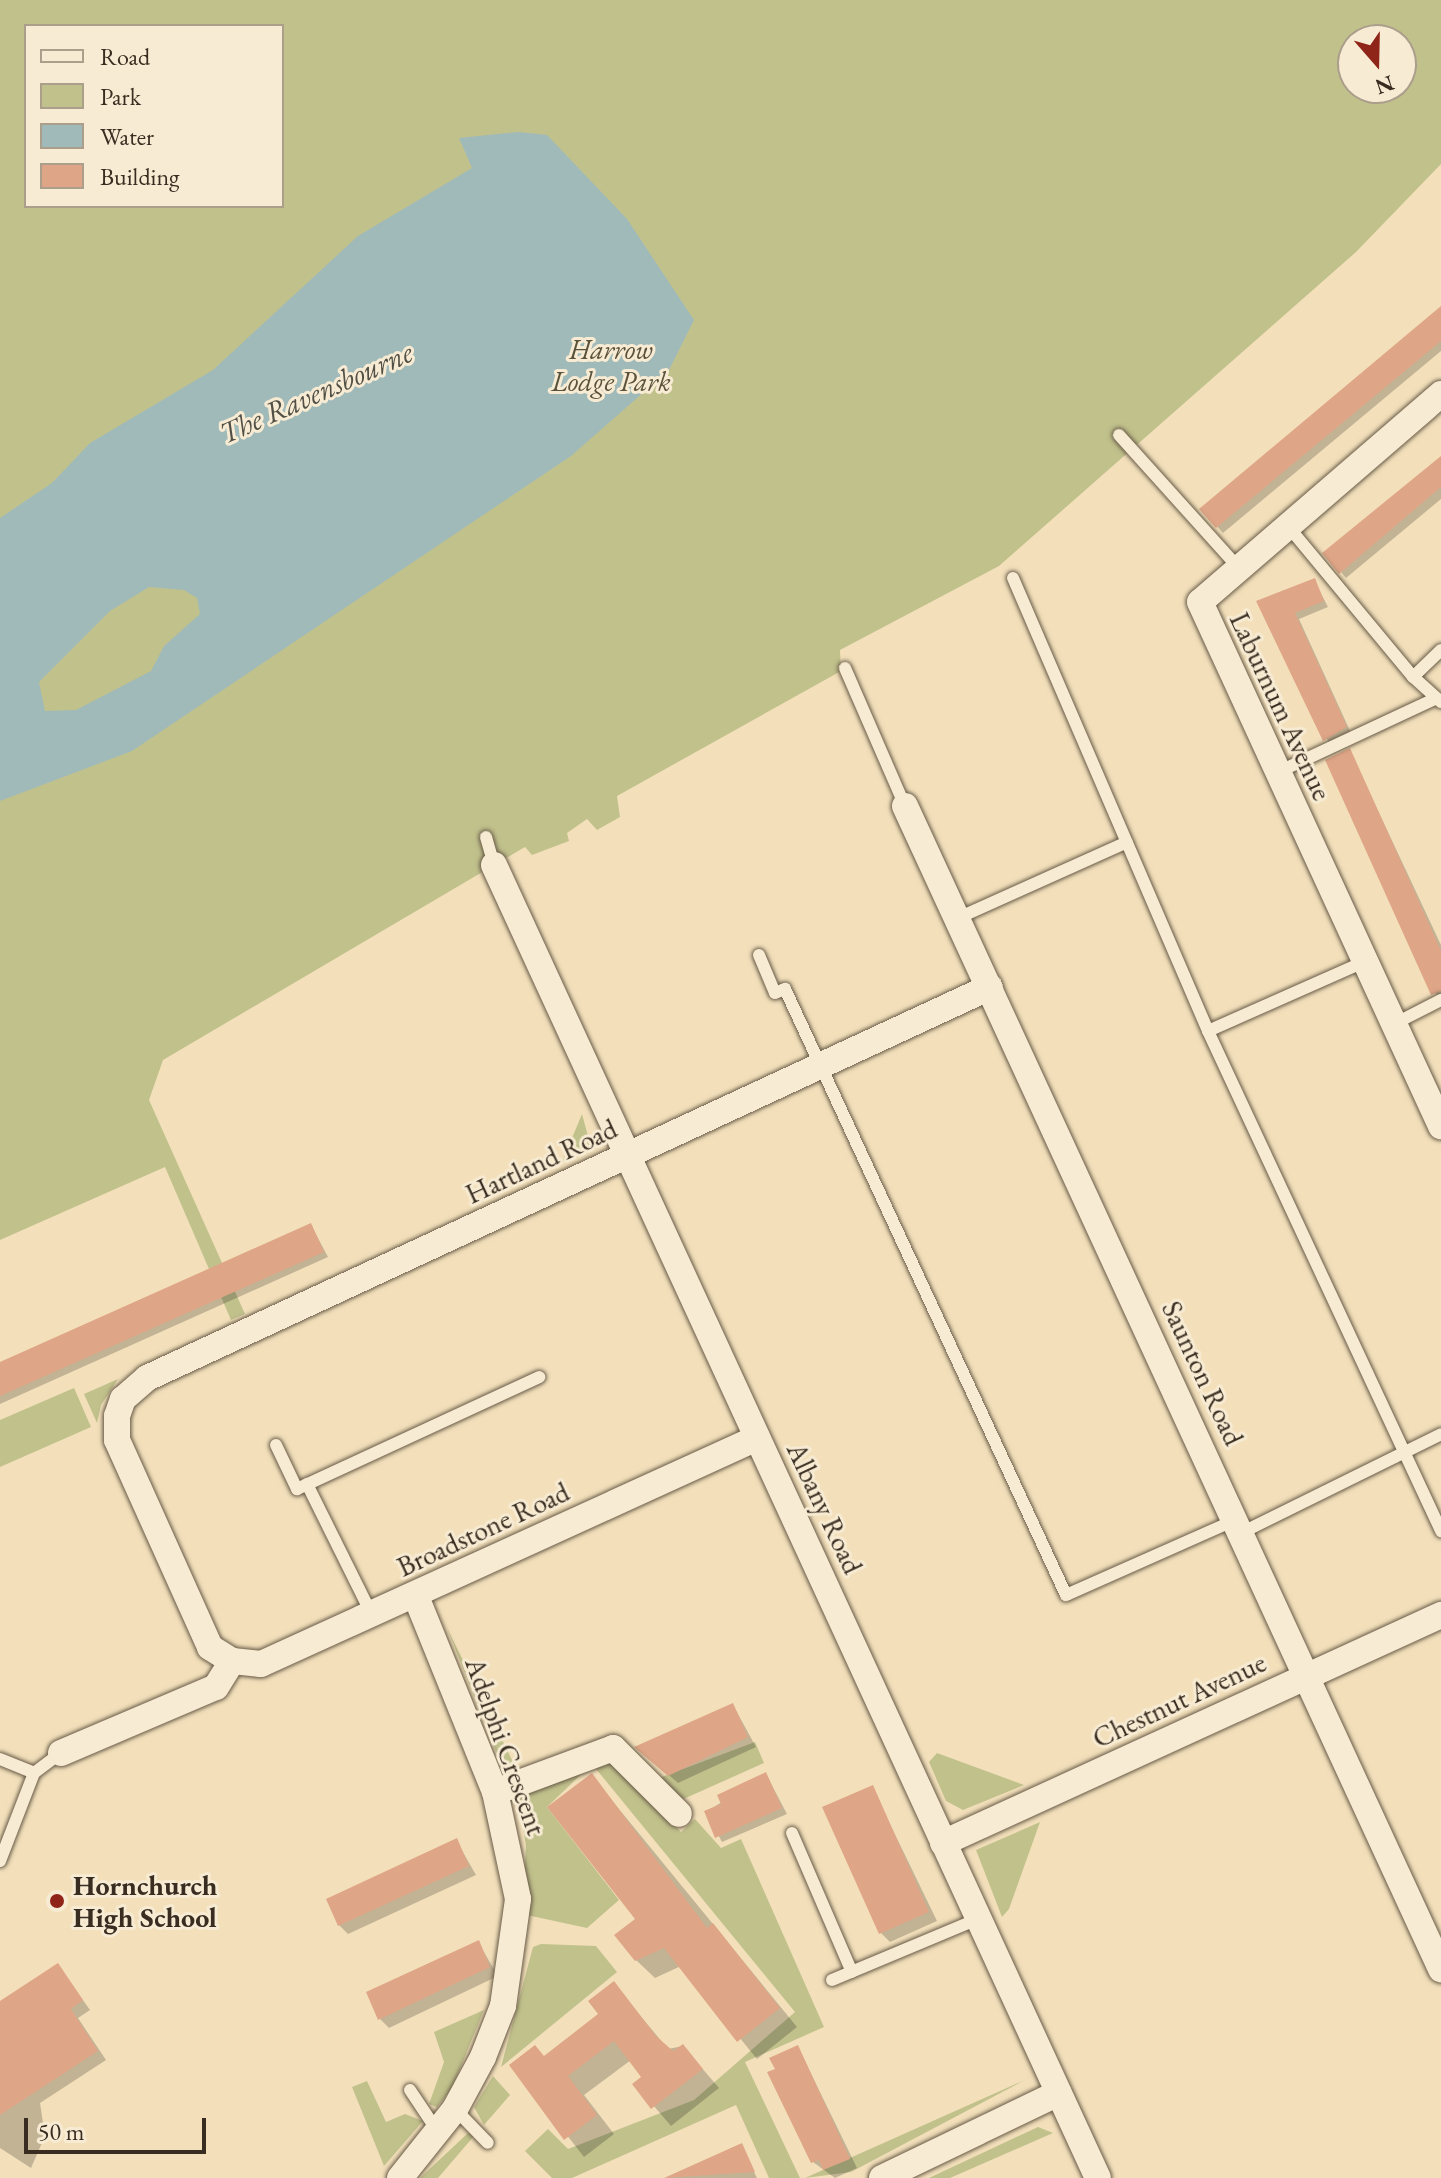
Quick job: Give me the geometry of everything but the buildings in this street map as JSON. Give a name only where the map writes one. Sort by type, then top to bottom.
[{"type":"street","name":"Laburnum Avenue","points":[[1441,394],[1236,565],[1206,593],[1202,613],[1441,1126]]},
{"type":"street","name":"Saunton Road","points":[[905,806],[1441,1969]]},
{"type":"street","name":"Albany Road","points":[[494,865],[1098,2178]]},
{"type":"street","name":"Hartland Road","points":[[232,1661],[210,1647],[117,1440],[123,1399],[147,1378],[990,987]]},
{"type":"street","name":"Broadstone Road","points":[[232,1661],[261,1664],[757,1438]]},
{"type":"street","name":"Adelphi Crescent","points":[[400,2178],[455,2109],[503,2006],[515,1951],[516,1884],[495,1792],[416,1596]]},
{"type":"street","name":"Chestnut Avenue","points":[[943,1843],[1441,1615]]},
{"type":"street","points":[[61,1753],[216,1687],[232,1661]]},
{"type":"street","points":[[495,1792],[613,1748],[679,1814]]},
{"type":"street","points":[[882,2178],[1059,2093]]},
{"type":"lane","points":[[1119,435],[1236,565]]},
{"type":"lane","points":[[1276,773],[1438,700],[1413,677],[1285,523]]},
{"type":"lane","points":[[1013,578],[1208,1031],[1441,1531]]},
{"type":"lane","points":[[1413,677],[1441,650]]},
{"type":"lane","points":[[845,668],[905,806]]},
{"type":"lane","points":[[486,837],[494,865]]},
{"type":"lane","points":[[958,918],[1127,842]]},
{"type":"lane","points":[[759,955],[775,993],[785,989],[1066,1595],[1238,1526],[1441,1434]]},
{"type":"lane","points":[[1208,1031],[1364,962]]},
{"type":"lane","points":[[1394,1024],[1441,1000]]},
{"type":"lane","points":[[276,1445],[297,1489],[539,1377]]},
{"type":"lane","points":[[307,1484],[372,1615]]},
{"type":"lane","points":[[0,1861],[34,1773],[61,1753]]},
{"type":"lane","points":[[0,1759],[34,1773]]},
{"type":"lane","points":[[792,1833],[852,1972]]},
{"type":"lane","points":[[832,1980],[978,1919]]},
{"type":"lane","points":[[410,2090],[438,2132]]},
{"type":"lane","points":[[455,2109],[488,2143]]},
{"type":"green space","name":"Harrow Lodge Park","points":[[0,0],[1441,0],[1441,164],[1356,252],[999,566],[840,650],[841,671],[617,796],[620,817],[597,830],[587,819],[567,833],[569,841],[532,855],[525,847],[163,1060],[149,1100],[245,1314],[231,1320],[165,1167],[0,1240]]},
{"type":"green space","points":[[582,1114],[591,1147],[562,1162]]},
{"type":"green space","points":[[118,1379],[101,1405],[97,1423],[84,1394]]},
{"type":"green space","points":[[74,1388],[91,1427],[0,1467],[0,1420]]},
{"type":"green space","points":[[447,1628],[518,1772],[501,1764]]},
{"type":"green space","points":[[755,1742],[764,1763],[679,1801],[659,1778]]},
{"type":"green space","points":[[937,1753],[1024,1785],[963,1810],[946,1801],[929,1762]]},
{"type":"green space","points":[[611,1757],[681,1832],[695,1819],[721,1848],[741,1839],[824,2027],[745,2062],[800,2178],[769,2178],[736,2105],[572,2178],[552,2178],[525,2151],[548,2129],[568,2149],[694,2100],[795,2012],[592,1764]]},
{"type":"green space","points":[[592,1764],[547,1807],[619,1900],[587,1928],[522,1914],[526,1846],[518,1797],[527,1788]]},
{"type":"green space","points":[[1040,1822],[1009,1909],[1002,1917],[976,1850]]},
{"type":"green space","points":[[541,1944],[596,1946],[617,1972],[501,2067],[533,1947]]},
{"type":"green space","points":[[484,2010],[452,2088],[437,2107],[429,2104],[444,2062],[434,2032]]},
{"type":"green space","points":[[493,2076],[510,2095],[484,2125],[474,2107]]},
{"type":"green space","points":[[1025,2080],[851,2172],[805,2178]]},
{"type":"green space","points":[[367,2081],[386,2122],[405,2114],[423,2121],[384,2166],[352,2087]]},
{"type":"green space","points":[[1038,2127],[1053,2133],[950,2178],[929,2178]]},
{"type":"green space","points":[[468,2133],[474,2136],[438,2178],[420,2178]]},
{"type":"water","name":"The Ravensbourne","points":[[518,132],[547,135],[627,219],[694,320],[669,370],[571,456],[132,751],[0,801],[0,518],[52,483],[90,443],[213,370],[358,236],[472,168],[459,138]],"holes":[[[149,587],[184,590],[197,598],[200,614],[164,646],[151,671],[76,710],[45,711],[39,682],[110,611]]]},
{"type":"place","name":"Hornchurch High School","points":[[57,1901]]}]
